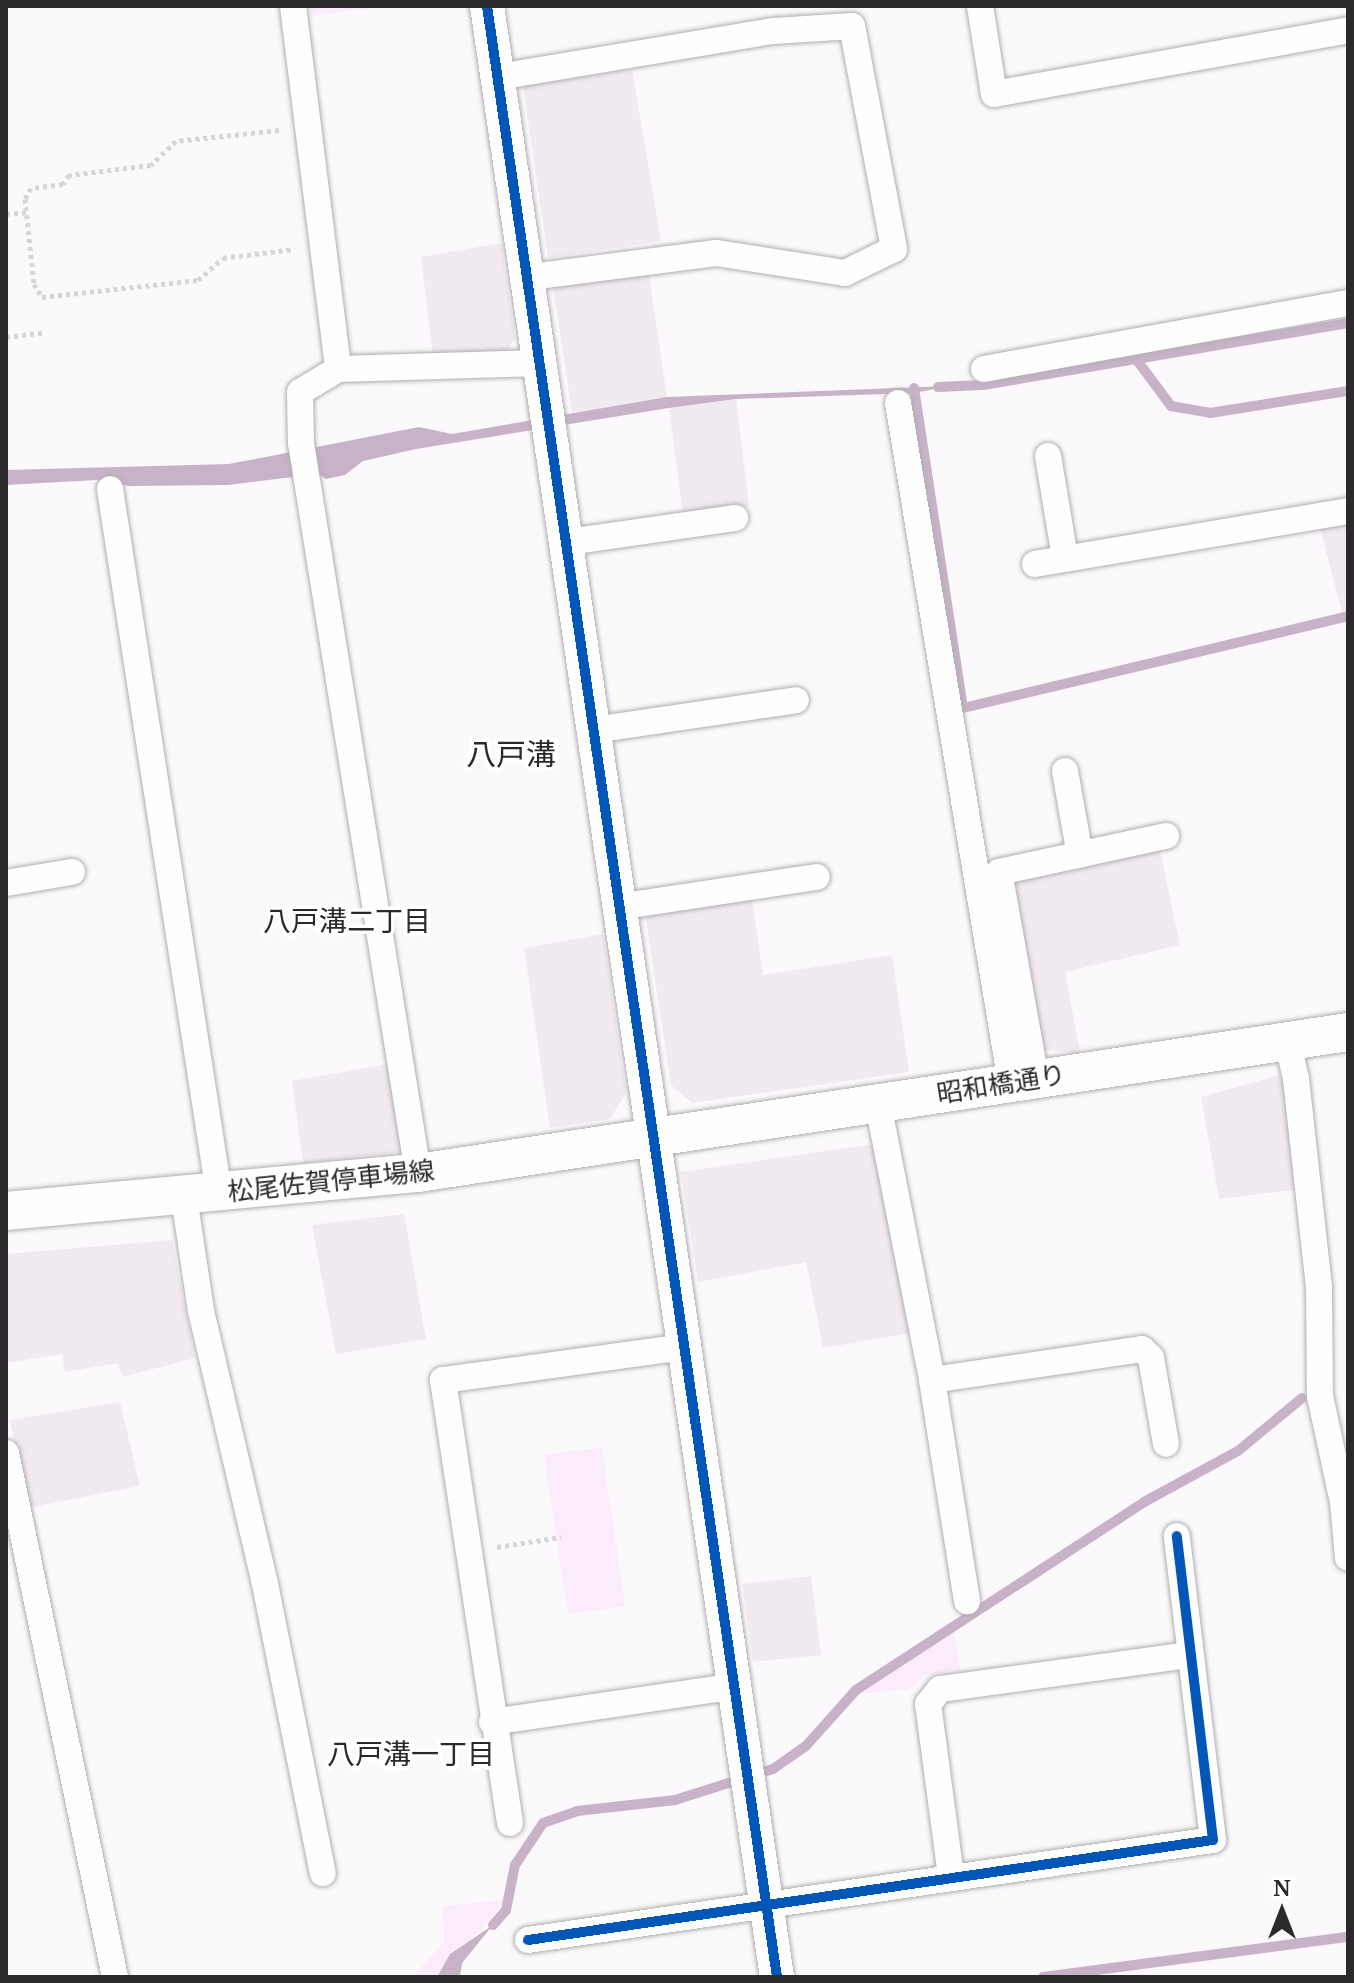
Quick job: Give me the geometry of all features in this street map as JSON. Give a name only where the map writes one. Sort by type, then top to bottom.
[{"type":"main road","name":"昭和橋通り","points":[[654,1136],[1348,1032]]},
{"type":"main road","name":"松尾佐賀停車場線","points":[[6,1211],[418,1173],[654,1136]]},
{"type":"street","points":[[293,6],[338,369]]},
{"type":"street","points":[[487,6],[530,277],[618,907],[747,1755],[777,1977]]},
{"type":"street","points":[[980,6],[994,94],[1348,30]]},
{"type":"street","points":[[498,77],[772,18],[852,26],[894,249],[845,273],[716,253],[530,277]]},
{"type":"street","points":[[984,369],[1348,303]]},
{"type":"street","points":[[418,1173],[308,490],[301,443],[300,392],[338,369],[540,363]]},
{"type":"street","points":[[898,403],[1023,1081]]},
{"type":"street","points":[[1048,456],[1065,558]]},
{"type":"street","points":[[110,489],[201,1195],[201,1311],[265,1584],[323,1873]]},
{"type":"street","points":[[1035,564],[1348,511]]},
{"type":"street","points":[[568,542],[735,518]]},
{"type":"street","points":[[594,730],[796,700]]},
{"type":"street","points":[[1065,771],[1080,855]]},
{"type":"street","points":[[1023,1081],[999,872],[1166,836]]},
{"type":"street","points":[[6,883],[72,872]]},
{"type":"street","points":[[618,907],[817,877]]},
{"type":"street","points":[[1287,1039],[1296,1079],[1319,1288],[1320,1396],[1343,1502],[1348,1558]]},
{"type":"street","points":[[878,1104],[932,1380],[967,1601]]},
{"type":"street","points":[[510,1823],[492,1722],[443,1380],[685,1347]]},
{"type":"street","points":[[932,1380],[1142,1349],[1151,1358],[1166,1444]]},
{"type":"street","points":[[6,1453],[115,1977]]},
{"type":"street","points":[[528,1940],[765,1902],[1213,1840],[1188,1655],[1177,1536]]},
{"type":"street","points":[[951,1876],[928,1704],[940,1689],[1188,1655]]},
{"type":"street","points":[[492,1722],[736,1686]]},
{"type":"path","points":[[308,126],[176,141],[151,165],[69,175],[63,184],[31,188],[27,212],[34,284],[42,297],[198,280],[223,258],[323,245]]},
{"type":"path","points":[[6,214],[27,212]]},
{"type":"path","points":[[6,337],[45,332]]},
{"type":"path","points":[[468,1551],[561,1537]]},
{"type":"shaded area","points":[[310,6],[385,6],[311,16]]},
{"type":"shaded area","points":[[632,70],[661,241],[548,258],[523,86]]},
{"type":"shaded area","points":[[501,243],[515,339],[504,355],[433,357],[421,257]]},
{"type":"shaded area","points":[[649,275],[667,397],[572,413],[553,287]]},
{"type":"shaded area","points":[[949,386],[915,393],[736,399],[669,408],[416,449],[363,461],[345,475],[326,479],[318,474],[228,485],[129,486],[97,480],[6,485],[6,470],[229,464],[419,427],[452,434],[667,397]]},
{"type":"shaded area","points":[[736,399],[749,506],[683,515],[669,408]]},
{"type":"shaded area","points":[[1348,521],[1348,616],[1343,616],[1319,524]]},
{"type":"shaded area","points":[[1160,850],[1180,945],[1065,972],[1080,1053],[1042,1050],[988,880]]},
{"type":"shaded area","points":[[752,899],[763,975],[892,955],[909,1072],[692,1103],[671,1085],[645,914]]},
{"type":"shaded area","points":[[603,934],[626,1093],[610,1119],[550,1128],[524,948]]},
{"type":"shaded area","points":[[411,1060],[426,1149],[303,1163],[292,1081]]},
{"type":"shaded area","points":[[1286,1073],[1301,1189],[1219,1199],[1201,1097]]},
{"type":"shaded area","points":[[874,1144],[911,1333],[823,1348],[806,1262],[698,1282],[681,1172]]},
{"type":"shaded area","points":[[404,1214],[426,1339],[336,1354],[312,1225]]},
{"type":"shaded area","points":[[172,1240],[195,1358],[122,1377],[118,1363],[65,1372],[62,1354],[6,1363],[6,1254]]},
{"type":"shaded area","points":[[120,1402],[140,1486],[28,1508],[10,1420]]},
{"type":"shaded area","points":[[602,1447],[625,1606],[568,1614],[544,1455]]},
{"type":"shaded area","points":[[811,1576],[821,1655],[753,1662],[742,1584]]},
{"type":"shaded area","points":[[954,1632],[961,1669],[925,1675],[909,1689],[857,1694]]},
{"type":"shaded area","points":[[505,1900],[480,1931],[450,1954],[437,1977],[413,1977],[444,1942],[443,1906]]},
{"type":"shaded area","points":[[493,1925],[462,1963],[460,1977],[437,1977],[450,1954]]},
{"type":"waterway","points":[[1136,359],[1348,323]]},
{"type":"waterway","points":[[938,387],[983,385],[1136,359],[1171,406],[1210,413],[1348,391]]},
{"type":"waterway","points":[[914,388],[963,708],[1348,616]]},
{"type":"waterway","points":[[493,1925],[506,1910],[515,1865],[543,1823],[577,1811],[675,1800],[773,1769],[805,1747],[856,1690],[1144,1502],[1238,1451],[1302,1398]]},
{"type":"waterway","points":[[1043,1977],[1348,1937]]},
{"type":"cycle path","points":[[487,6],[777,1977]]},
{"type":"cycle path","points":[[528,1940],[1213,1840],[1177,1536]]},
{"type":"district","name":"八戸溝","points":[[511,754]]},
{"type":"district","name":"八戸溝二丁目","points":[[347,920]]},
{"type":"district","name":"八戸溝一丁目","points":[[411,1753]]}]
